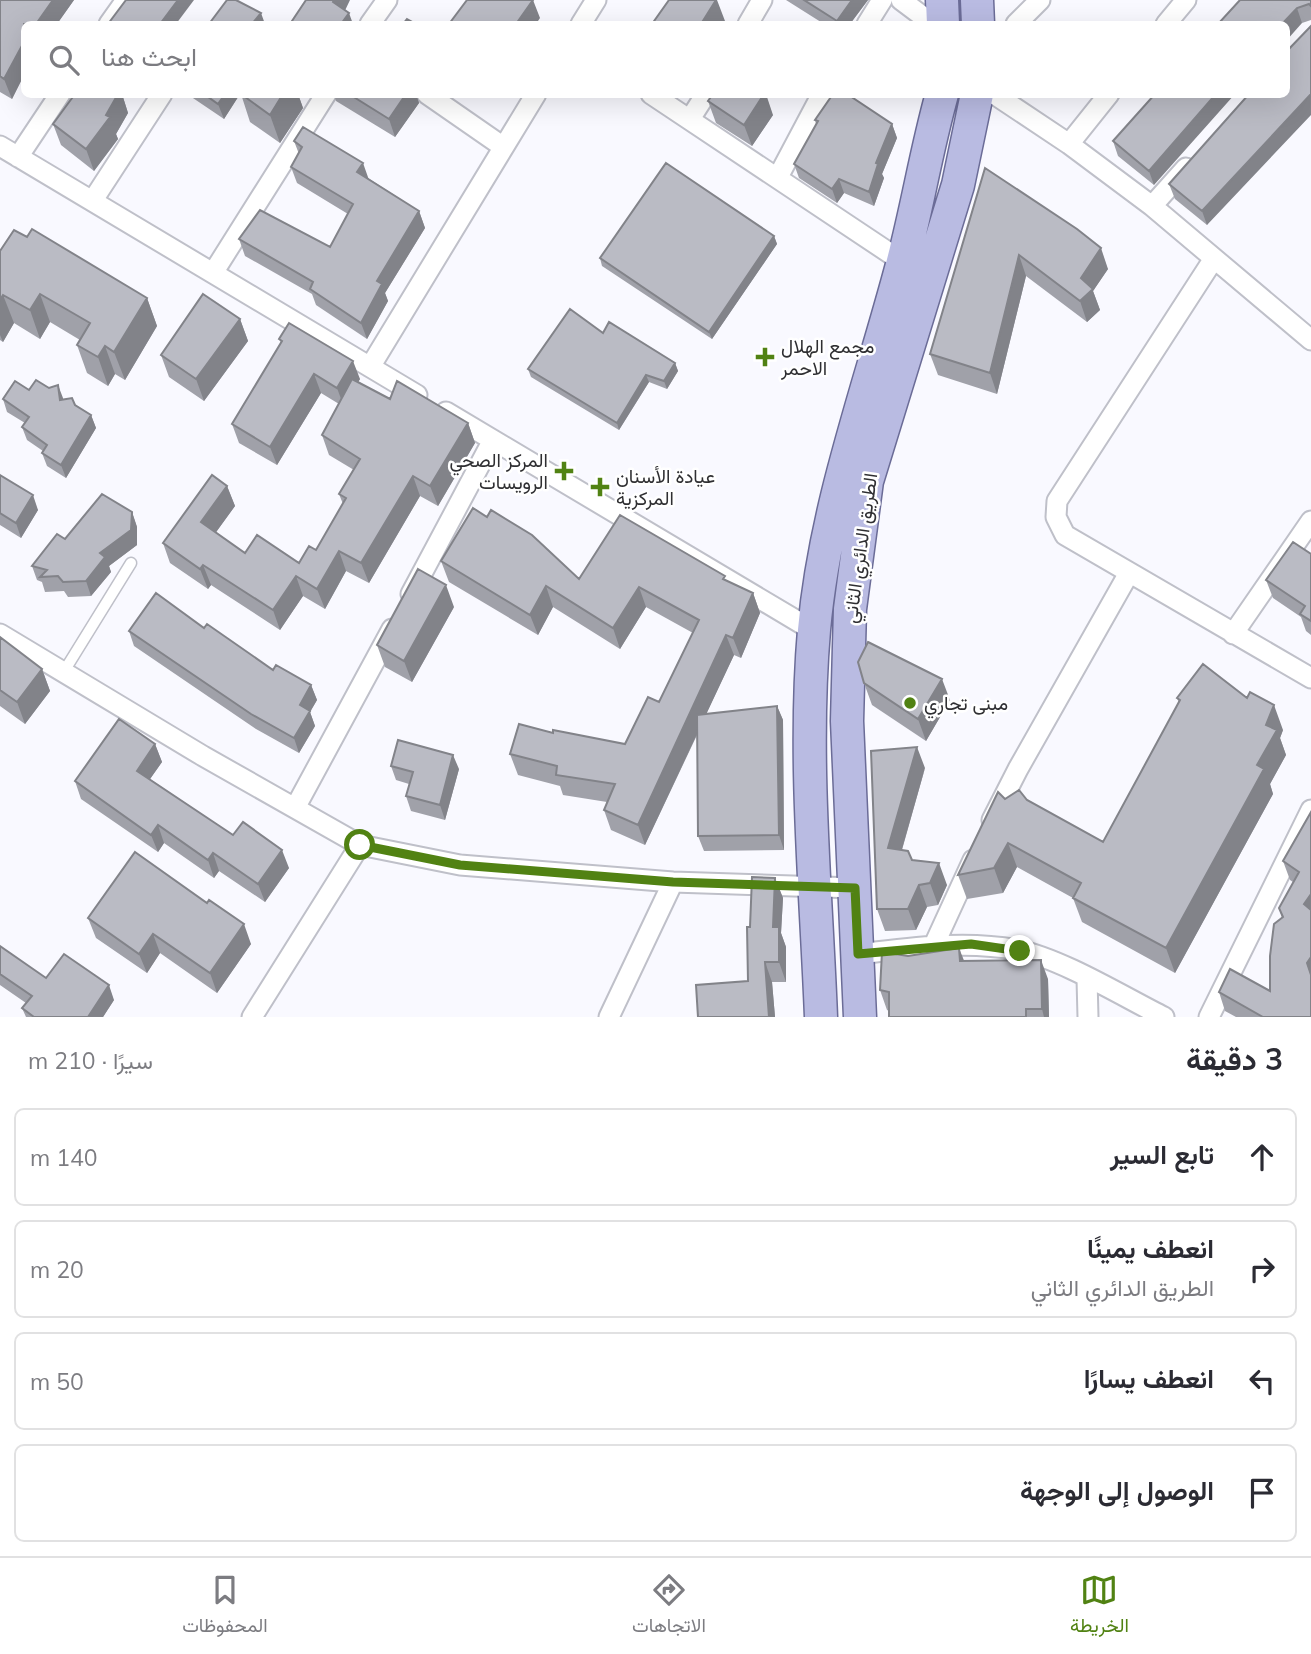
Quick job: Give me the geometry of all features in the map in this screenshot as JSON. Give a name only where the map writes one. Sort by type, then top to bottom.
[{"type":"main road","points":[[942,0],[943,21]]},
{"type":"main road","points":[[977,0],[978,21]]},
{"type":"main road","name":"الطريق الدائري الثاني","points":[[821,1017],[810,710],[814,631],[825,552],[851,439],[903,262],[941,98]]},
{"type":"main road","name":"الطريق الدائري الثاني","points":[[860,1017],[847,722],[850,609],[867,481],[958,185],[976,98]]},
{"type":"street","points":[[111,21],[126,0]]},
{"type":"street","points":[[372,21],[387,0]]},
{"type":"street","points":[[583,21],[596,0]]},
{"type":"street","points":[[750,21],[762,0]]},
{"type":"street","points":[[869,21],[882,0]]},
{"type":"street","points":[[901,0],[929,21]]},
{"type":"street","points":[[1020,21],[1040,0]]},
{"type":"street","points":[[1168,21],[1186,0]]},
{"type":"street","points":[[18,156],[58,98]]},
{"type":"street","points":[[93,200],[159,98]]},
{"type":"street","points":[[213,273],[323,98]]},
{"type":"street","points":[[433,98],[502,146]]},
{"type":"street","points":[[370,367],[533,98]]},
{"type":"street","points":[[656,98],[903,262]]},
{"type":"street","points":[[690,119],[703,98]]},
{"type":"street","points":[[778,177],[820,98]]},
{"type":"street","points":[[1001,98],[1069,144],[1152,206],[1311,341]]},
{"type":"street","points":[[1069,144],[1106,98]]},
{"type":"street","points":[[0,146],[814,631]]},
{"type":"street","points":[[1152,206],[1199,154]]},
{"type":"street","points":[[1213,260],[1057,501],[1056,517],[1065,535],[1311,678]]},
{"type":"street","points":[[295,808],[493,440]]},
{"type":"street","points":[[1233,634],[1311,521]]},
{"type":"street","points":[[934,945],[948,910],[1018,769],[1129,573]]},
{"type":"street","points":[[0,634],[360,845],[460,865],[673,882],[816,884],[855,888]]},
{"type":"street","points":[[1209,1017],[1311,810]]},
{"type":"street","points":[[251,1017],[360,845]]},
{"type":"street","points":[[610,1017],[673,882]]},
{"type":"street","points":[[858,954],[934,945],[971,944],[1020,951],[1087,979],[1164,1017]]},
{"type":"street","points":[[1087,979],[1088,1017]]},
{"type":"lane","points":[[63,673],[131,563]]},
{"type":"building","points":[[0,0],[53,0],[38,21],[21,21],[21,48],[4,79],[0,76]]},
{"type":"building","points":[[126,0],[178,0],[162,21],[110,21]]},
{"type":"building","points":[[227,0],[236,0],[261,13],[254,21],[211,21]]},
{"type":"building","points":[[306,0],[334,0],[333,2],[349,13],[343,21],[292,21]]},
{"type":"building","points":[[467,0],[533,0],[518,21],[451,21]]},
{"type":"building","points":[[669,0],[716,0],[703,21],[654,21]]},
{"type":"building","points":[[804,0],[852,0],[837,21]]},
{"type":"building","points":[[1240,0],[1311,0],[1311,6],[1309,4],[1297,8],[1285,21],[1221,21]]},
{"type":"building","points":[[1311,26],[1311,94],[1202,211],[1169,184],[1245,98],[1290,98],[1290,48]]},
{"type":"building","points":[[72,98],[116,98],[106,115],[110,117],[86,149],[53,124]]},
{"type":"building","points":[[210,98],[222,98],[218,104]]},
{"type":"building","points":[[247,98],[281,98],[270,115]]},
{"type":"building","points":[[355,98],[403,98],[389,119]]},
{"type":"building","points":[[710,98],[761,98],[744,125],[708,101]]},
{"type":"building","points":[[830,98],[853,98],[892,124],[876,163],[878,164],[869,192],[839,179],[832,189],[794,164],[818,121],[815,120]]},
{"type":"building","points":[[1151,98],[1213,98],[1149,171],[1113,141]]},
{"type":"building","points":[[303,127],[363,163],[357,172],[419,211],[377,281],[382,284],[361,323],[310,289],[313,282],[239,239],[260,210],[330,247],[353,204],[291,167],[302,147],[294,141]]},
{"type":"building","points":[[666,163],[774,236],[709,332],[600,258]]},
{"type":"building","points":[[985,168],[1101,248],[1081,278],[1093,289],[1080,301],[1019,255],[990,373],[930,354]]},
{"type":"building","points":[[32,229],[147,298],[114,352],[105,346],[98,357],[77,345],[90,323],[40,294],[30,310],[3,295],[0,300],[0,251],[14,230],[27,237]]},
{"type":"building","points":[[203,294],[240,319],[196,379],[161,355]]},
{"type":"building","points":[[570,309],[603,333],[609,322],[675,363],[664,381],[646,375],[617,423],[528,369]]},
{"type":"building","points":[[289,323],[353,361],[337,388],[314,374],[270,447],[232,424],[282,341],[279,339]]},
{"type":"building","points":[[352,379],[390,399],[397,381],[468,423],[430,486],[413,476],[361,563],[339,551],[317,589],[296,576],[273,610],[203,565],[200,569],[163,543],[212,475],[227,486],[201,522],[245,553],[257,535],[299,563],[309,546],[316,550],[346,498],[339,494],[360,459],[322,435]]},
{"type":"building","points":[[36,380],[49,388],[58,385],[60,400],[72,398],[75,405],[91,415],[61,465],[42,453],[47,445],[22,427],[29,417],[3,399],[15,381],[29,390]]},
{"type":"building","points":[[0,475],[33,495],[16,523],[0,513]]},
{"type":"building","points":[[102,494],[132,512],[131,530],[100,553],[105,557],[86,581],[63,582],[58,576],[40,577],[47,570],[32,566],[57,534],[65,539]]},
{"type":"building","points":[[473,508],[487,517],[491,510],[532,535],[579,579],[620,515],[725,576],[723,579],[753,593],[733,638],[726,635],[638,825],[604,810],[615,784],[556,775],[557,766],[510,754],[519,724],[553,733],[553,730],[625,744],[648,697],[659,702],[699,620],[639,587],[613,628],[546,586],[530,615],[441,561]]},
{"type":"building","points":[[1293,542],[1311,554],[1311,621],[1300,614],[1305,606],[1266,580]]},
{"type":"building","points":[[418,569],[446,585],[404,661],[377,645]]},
{"type":"building","points":[[156,593],[204,628],[207,624],[273,670],[276,665],[311,685],[300,705],[310,711],[294,738],[251,714],[129,631]]},
{"type":"building","points":[[0,637],[42,669],[17,702],[0,690]]},
{"type":"building","points":[[868,642],[942,679],[918,719],[864,683],[858,662]]},
{"type":"building","points":[[1203,664],[1247,698],[1250,692],[1274,705],[1266,725],[1277,730],[1257,765],[1264,769],[1166,948],[1073,898],[1081,883],[1008,843],[994,868],[958,875],[998,792],[1005,799],[1019,790],[1027,800],[1103,842],[1180,700],[1177,698]]},
{"type":"building","points":[[777,706],[779,835],[698,836],[697,715]]},
{"type":"building","points":[[119,719],[155,744],[137,771],[233,835],[243,822],[282,850],[258,884],[213,853],[208,860],[158,825],[151,835],[75,781]]},
{"type":"building","points":[[398,740],[453,755],[440,805],[406,796],[413,772],[391,766]]},
{"type":"building","points":[[917,747],[888,848],[908,851],[912,860],[939,863],[930,883],[919,885],[908,909],[877,909],[871,751]]},
{"type":"building","points":[[1311,812],[1311,894],[1304,904],[1311,910],[1311,957],[1307,963],[1311,975],[1311,1017],[1263,1017],[1219,992],[1230,969],[1270,991],[1274,924],[1283,917],[1279,908],[1299,872],[1283,861]]},
{"type":"building","points":[[135,852],[207,903],[209,900],[244,924],[210,973],[153,934],[139,954],[88,918]]},
{"type":"building","points":[[752,877],[775,878],[773,927],[779,927],[779,962],[765,962],[769,1017],[698,1017],[696,985],[748,981],[747,927],[750,927]]},
{"type":"building","points":[[0,946],[46,978],[64,954],[109,985],[88,1017],[34,1017],[22,1008],[32,996],[0,974]]},
{"type":"building","points":[[959,948],[960,961],[1041,960],[1042,1009],[1026,1009],[1026,1017],[889,1017],[889,992],[880,990],[882,952],[908,956]]},
{"type":"place","name":"مجمع الهلال الاحمر","points":[[765,357]]},
{"type":"place","name":"المركز الصحي الرويسات","points":[[564,471]]},
{"type":"place","name":"عيادة الأسنان المركزية","points":[[600,487]]},
{"type":"place","name":"مبنى تجاري","points":[[910,703]]},
{"type":"route","points":[[360,845],[460,865],[673,882],[816,884],[855,888],[858,954],[934,945],[971,944],[1020,951]]}]
